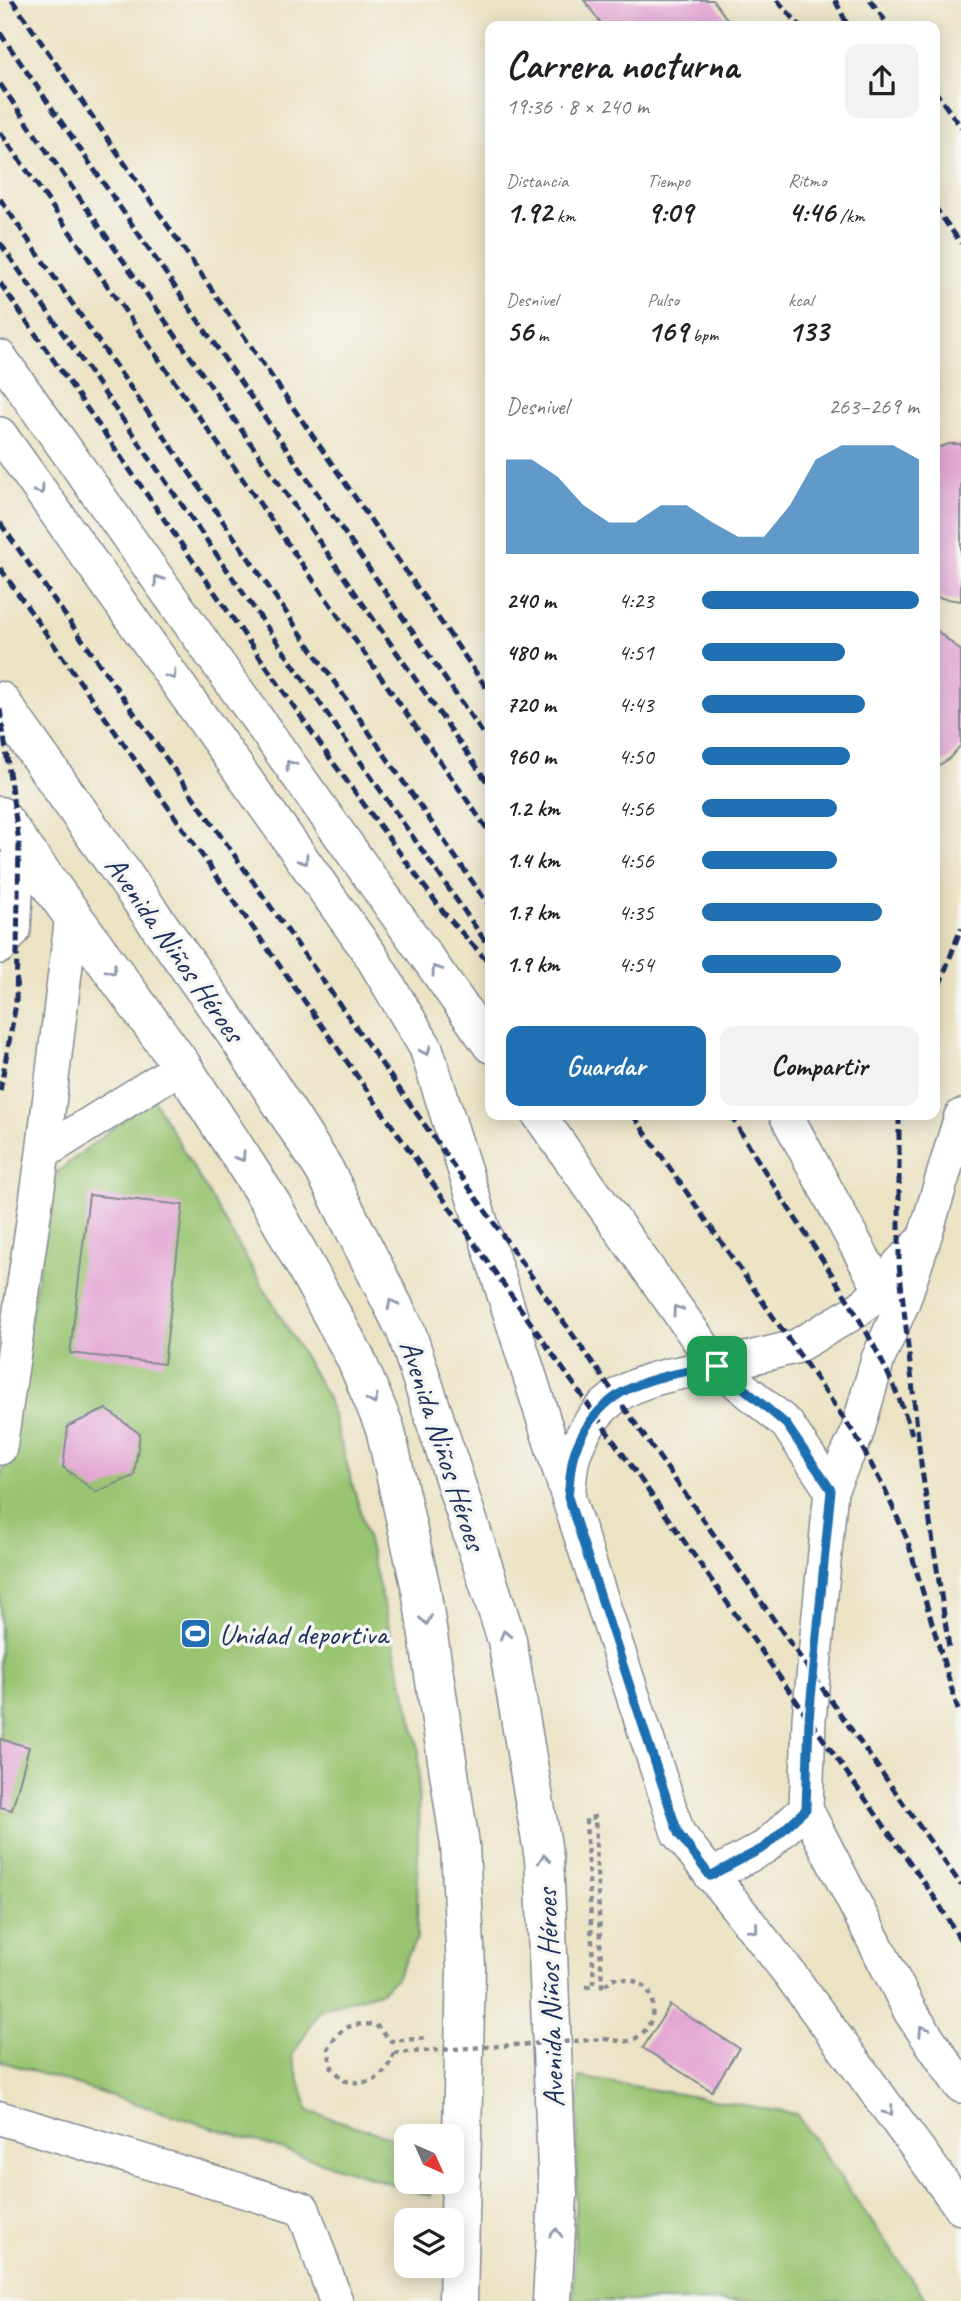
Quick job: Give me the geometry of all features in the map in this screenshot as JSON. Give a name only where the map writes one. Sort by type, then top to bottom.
[{"type":"main road","name":"Avenida Niños Héroes","points":[[0,701],[242,1041],[324,1169],[406,1331],[507,1640],[544,1858],[558,2194],[552,2301]]},
{"type":"main road","name":"Avenida Niños Héroes","points":[[9,829],[182,1066],[272,1205],[355,1357],[385,1428],[421,1589],[460,1845],[465,2035],[458,2301]]},
{"type":"street","points":[[0,357],[485,1039]]},
{"type":"street","points":[[0,434],[370,954],[426,1048],[678,1833],[789,1973],[961,2207]]},
{"type":"street","points":[[0,947],[14,930],[9,829]]},
{"type":"street","points":[[0,1448],[43,1153],[72,915]]},
{"type":"street","points":[[43,1153],[182,1066]]},
{"type":"street","points":[[961,1116],[903,1302],[878,1359],[856,1436],[831,1490],[809,1719],[806,1809],[911,2013],[961,2086]]},
{"type":"street","points":[[543,1120],[717,1366],[786,1424],[831,1490]]},
{"type":"street","points":[[789,1120],[881,1291]]},
{"type":"street","points":[[568,1497],[575,1450],[595,1415],[615,1396],[643,1381],[795,1347],[855,1312],[881,1291],[899,1264],[924,1239]]},
{"type":"street","points":[[710,1876],[765,1847],[806,1809]]},
{"type":"street","points":[[0,2119],[303,2209],[336,2301]]},
{"type":"path","points":[[465,2035],[391,2041],[376,2025],[356,2022],[337,2032],[328,2049],[332,2068],[345,2081],[366,2084],[386,2073],[394,2053],[605,2039],[629,2041],[644,2032],[653,2015],[653,2000],[645,1987],[632,1979],[613,1978],[602,1987],[595,1817],[586,1819],[594,1986],[550,1991]]},
{"type":"green space","name":"Unidad deportiva","points":[[152,1097],[328,1398],[363,1521],[419,1748],[417,1938],[396,1978],[380,1992],[320,2009],[292,2056],[308,2111],[394,2138],[394,2185],[0,2061],[0,1483],[56,1173]]},
{"type":"green space","points":[[579,2077],[796,2114],[927,2301],[573,2301]]},
{"type":"building","points":[[584,0],[713,0],[728,21],[599,21]]},
{"type":"building","points":[[961,444],[961,601],[940,598],[940,447]]},
{"type":"building","points":[[940,633],[961,651],[961,745],[949,759],[940,764]]},
{"type":"building","points":[[89,1195],[183,1205],[164,1364],[70,1353]]},
{"type":"building","points":[[106,1409],[140,1434],[134,1476],[96,1492],[63,1467],[68,1426]]},
{"type":"building","points":[[0,1739],[29,1747],[12,1810],[0,1807]]},
{"type":"building","points":[[670,2005],[739,2048],[712,2091],[643,2048]]},
{"type":"railway","points":[[12,0],[485,686]]},
{"type":"railway","points":[[777,0],[796,21]]},
{"type":"railway","points":[[835,0],[846,21]]},
{"type":"railway","points":[[870,0],[885,21]]},
{"type":"railway","points":[[0,33],[485,737]]},
{"type":"railway","points":[[0,84],[485,779]]},
{"type":"railway","points":[[940,98],[961,127]]},
{"type":"railway","points":[[0,132],[485,826]]},
{"type":"railway","points":[[0,199],[485,900]]},
{"type":"railway","points":[[940,214],[961,243]]},
{"type":"railway","points":[[0,243],[485,941]]},
{"type":"railway","points":[[0,283],[329,757],[444,913],[485,958]]},
{"type":"railway","points":[[0,523],[961,1885]]},
{"type":"railway","points":[[0,568],[937,1901],[961,1941]]},
{"type":"railway","points":[[0,709],[19,842],[16,1004],[0,1091]]},
{"type":"railway","points":[[940,984],[961,928]]},
{"type":"railway","points":[[636,1120],[856,1436],[907,1539],[958,1710]]},
{"type":"railway","points":[[734,1120],[854,1310],[896,1391],[912,1434]]},
{"type":"railway","points":[[899,1120],[899,1264],[921,1464],[949,1647]]},
{"type":"place","name":"Unidad deportiva","points":[[196,1634]]},
{"type":"route","points":[[717,1366],[786,1424],[831,1490],[809,1719],[806,1809],[765,1847],[710,1876],[678,1833],[568,1497],[575,1450],[595,1415],[615,1396],[632,1385],[666,1375],[717,1366]]}]
